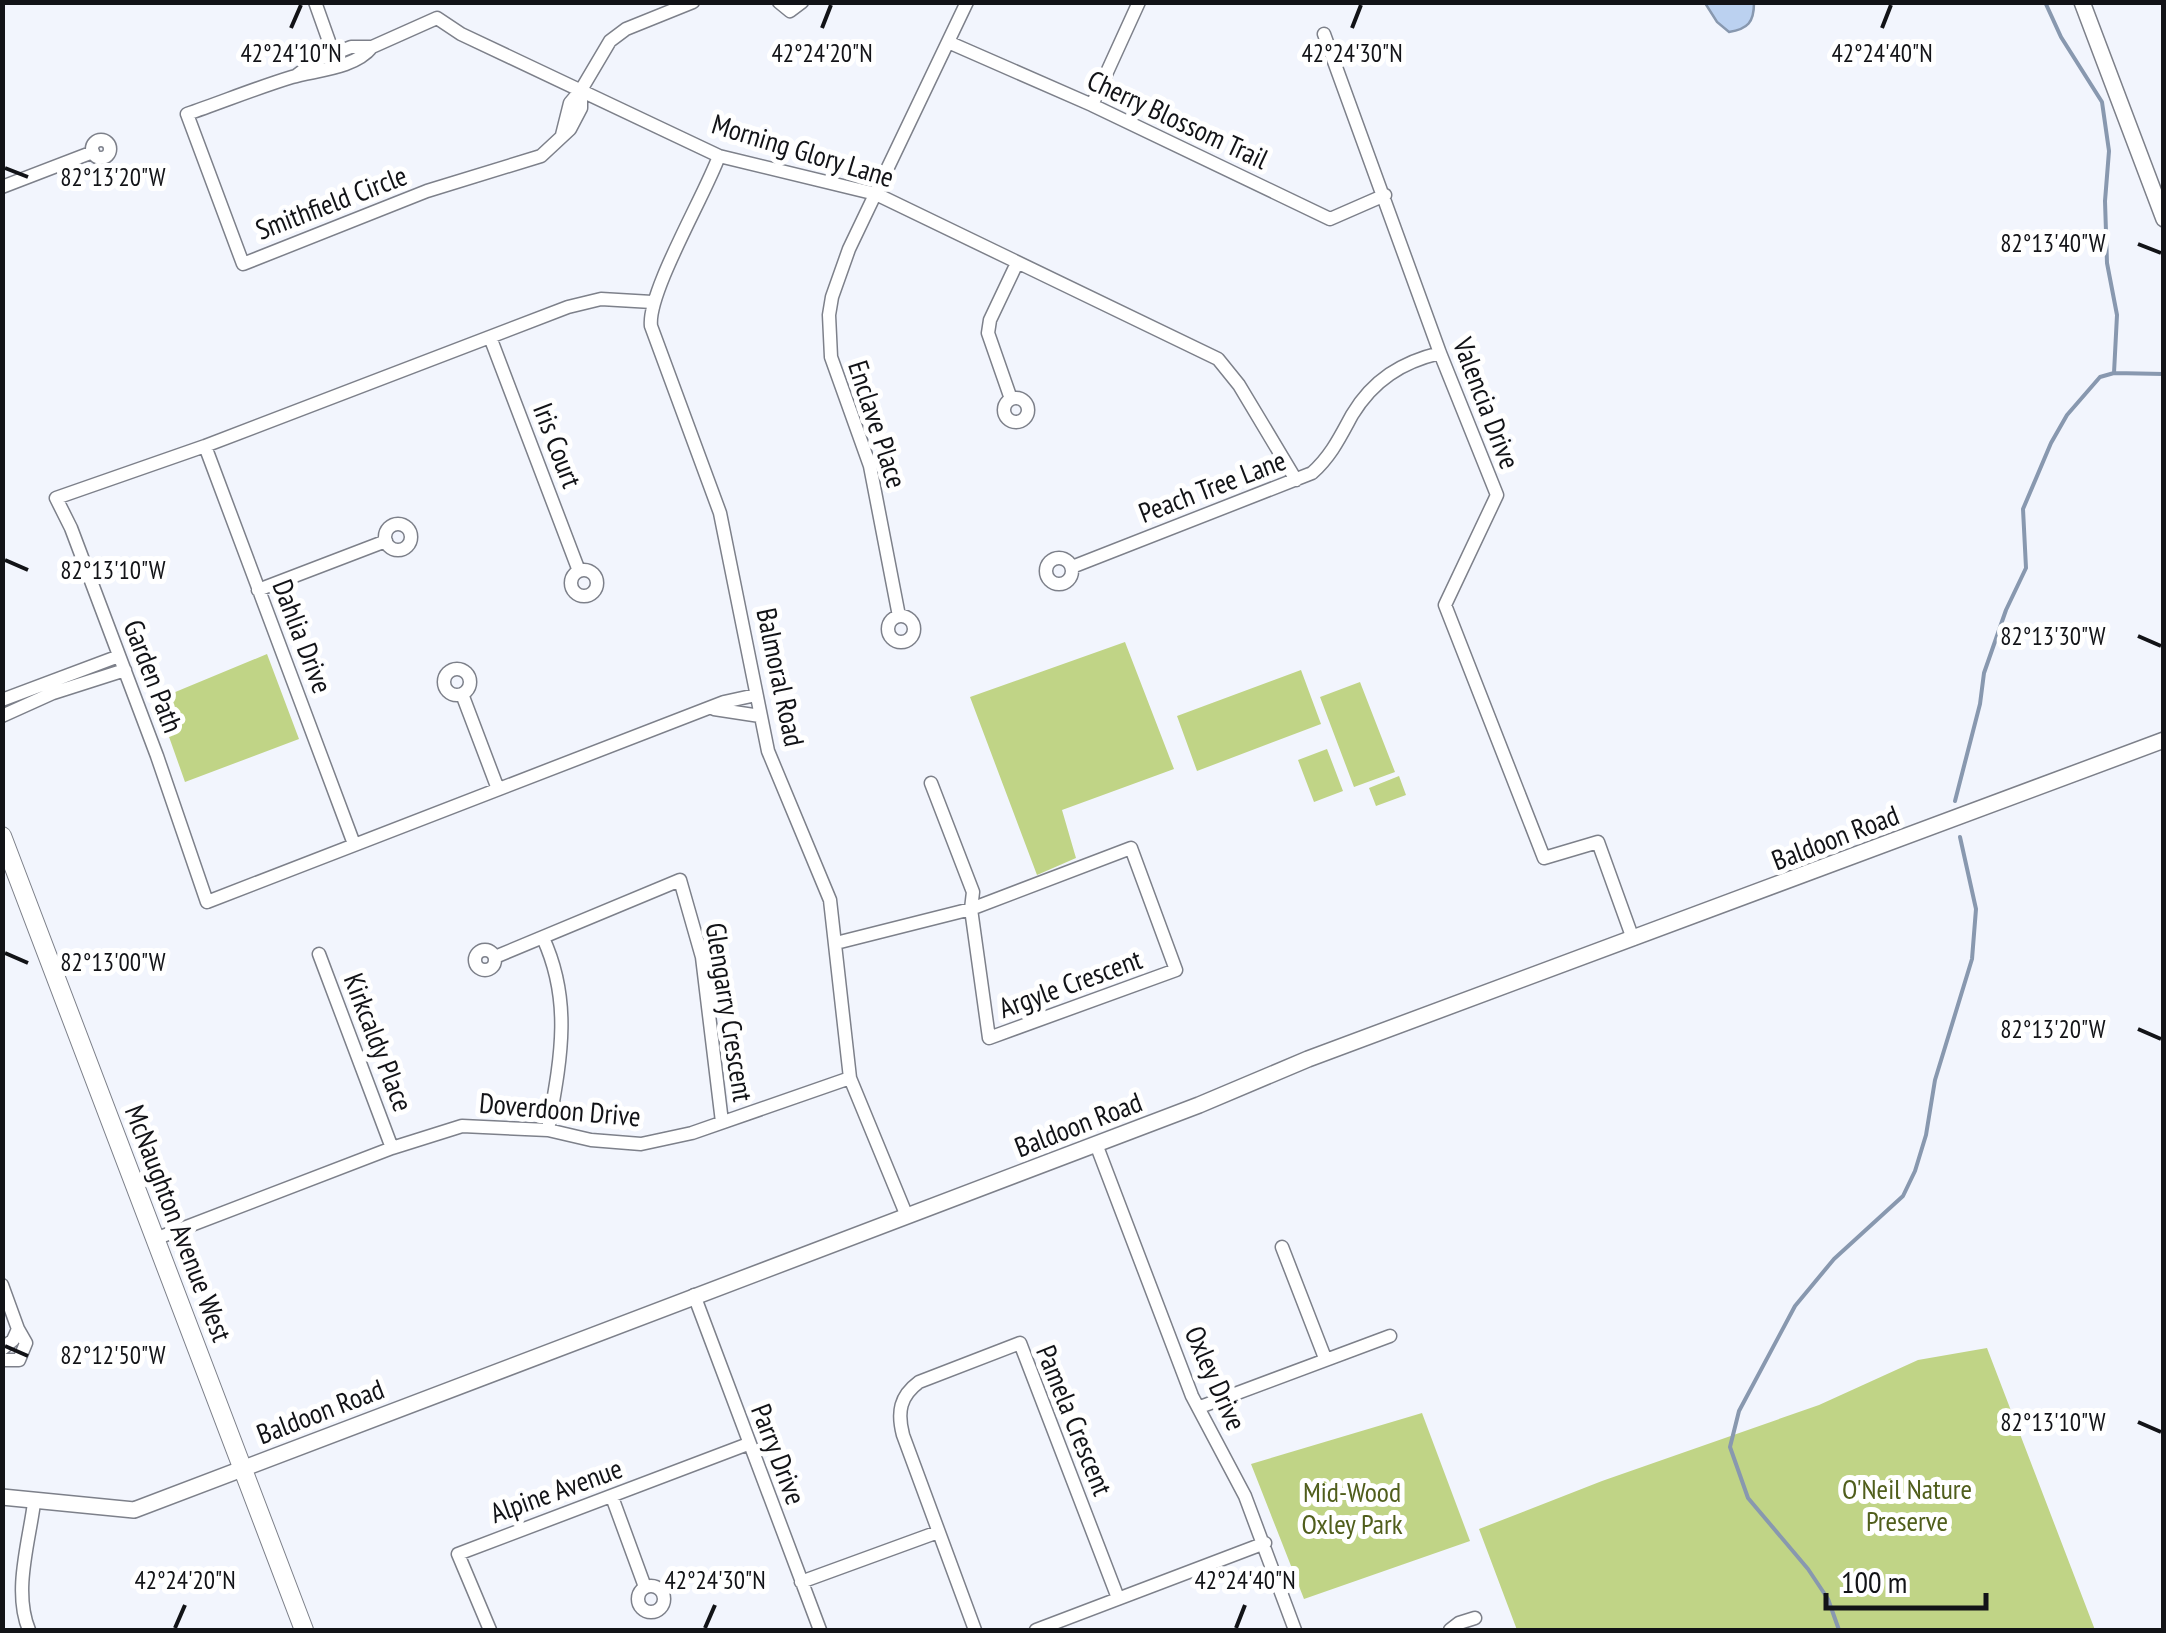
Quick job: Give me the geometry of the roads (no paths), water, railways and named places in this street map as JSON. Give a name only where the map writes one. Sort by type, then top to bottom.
[{"type":"main road","name":"McNaughton Avenue West","points":[[2,836],[304,1630]]},
{"type":"street","points":[[315,2],[336,60]]},
{"type":"street","name":"Smithfield Circle","points":[[297,75],[187,114],[243,264],[427,191],[541,156],[570,128],[582,108],[582,90],[598,58],[618,34],[693,2]]},
{"type":"street","points":[[778,2],[790,11],[802,2]]},
{"type":"street","name":"Enclave Place","points":[[899,616],[870,466],[830,357],[827,335],[839,274],[967,2]]},
{"type":"street","points":[[1092,105],[1140,2]]},
{"type":"street","points":[[2082,2],[2164,219]]},
{"type":"street","name":"Morning Glory Lane","points":[[297,75],[306,66],[336,60],[361,45],[372,47],[437,18],[461,34],[720,156],[876,194],[1218,359],[1239,385],[1296,480]]},
{"type":"street","name":"Valencia Drive","points":[[1324,34],[1496,496],[1445,605],[1544,858],[1598,842],[1633,940]]},
{"type":"street","name":"Cherry Blossom Trail","points":[[948,42],[1092,105],[1330,220],[1385,195]]},
{"type":"street","points":[[2,186],[92,152]]},
{"type":"street","points":[[652,302],[720,156]]},
{"type":"street","points":[[1011,399],[988,326],[1017,262]]},
{"type":"street","name":"Garden Path","points":[[652,302],[588,301],[206,446],[56,498],[125,670],[207,902],[724,702],[756,695]]},
{"type":"street","name":"Balmoral Road","points":[[652,302],[650,326],[720,514],[768,751],[830,900],[850,1078],[906,1214]]},
{"type":"street","name":"Iris Court","points":[[490,337],[579,571]]},
{"type":"street","name":"Peach Tree Lane","points":[[1072,567],[1296,480],[1326,461],[1366,395],[1383,377],[1418,358],[1440,353]]},
{"type":"street","name":"Dahlia Drive","points":[[206,446],[354,844]]},
{"type":"street","points":[[258,590],[386,541]]},
{"type":"street","points":[[2,700],[119,656]]},
{"type":"street","points":[[2,716],[53,693],[125,670]]},
{"type":"street","points":[[462,694],[498,789]]},
{"type":"street","name":"Garden Path","points":[[714,709],[760,716]]},
{"type":"street","name":"Baldoon Road","points":[[2,1497],[134,1510],[1096,1144],[1308,1059],[2164,740]]},
{"type":"street","points":[[931,784],[973,892],[972,909]]},
{"type":"street","name":"Argyle Crescent","points":[[836,943],[972,909],[1131,848],[1176,970],[989,1038],[972,909]]},
{"type":"street","name":"Glengarry Crescent","points":[[495,957],[680,880],[702,956],[722,1122]]},
{"type":"street","points":[[543,938],[558,972],[561,992],[562,1053],[548,1130]]},
{"type":"street","name":"Kirkcaldy Place","points":[[319,954],[392,1148]]},
{"type":"street","name":"Doverdoon Drive","points":[[155,1239],[392,1148],[462,1126],[548,1130],[592,1140],[641,1144],[692,1133],[850,1078]]},
{"type":"street","name":"Oxley Drive","points":[[1096,1144],[1192,1396],[1245,1496],[1295,1630]]},
{"type":"street","points":[[1282,1247],[1325,1358]]},
{"type":"street","points":[[2,1285],[26,1343],[23,1356],[14,1363],[2,1360]]},
{"type":"street","name":"Parry Drive","points":[[694,1295],[820,1630]]},
{"type":"street","points":[[2,1349],[18,1329]]},
{"type":"street","points":[[1200,1407],[1390,1336]]},
{"type":"street","name":"Pamela Crescent","points":[[938,1532],[903,1435],[900,1406],[907,1391],[919,1382],[1020,1343],[1118,1598]]},
{"type":"street","name":"Alpine Avenue","points":[[490,1630],[458,1554],[748,1444]]},
{"type":"street","points":[[612,1496],[645,1587]]},
{"type":"street","points":[[29,1630],[23,1616],[23,1585],[34,1502]]},
{"type":"street","points":[[801,1582],[938,1532],[975,1630]]},
{"type":"street","points":[[1036,1630],[1265,1543]]},
{"type":"street","points":[[1450,1630],[1474,1618]]},
{"type":"water","points":[[1705,3],[1754,3],[1753,15],[1745,27],[1729,32]]},
{"type":"waterway","points":[[2045,2],[2061,37],[2102,102],[2109,151],[2105,201],[2107,263],[2117,315],[2114,373]]},
{"type":"waterway","points":[[1955,801],[1984,673],[2026,568],[2023,509],[2051,443],[2067,415],[2100,377],[2114,373],[2164,374]]},
{"type":"waterway","points":[[1839,1630],[1828,1599],[1808,1569],[1748,1498],[1730,1447],[1739,1411],[1795,1306],[1834,1259],[1903,1196],[1915,1171],[1926,1135],[1935,1080],[1972,959],[1976,909],[1960,837]]},
{"type":"park label","name":"O'Neil Nature Preserve","points":[[1907,1504]]},
{"type":"park label","name":"Mid-Wood Oxley Park","points":[[1352,1507]]}]
